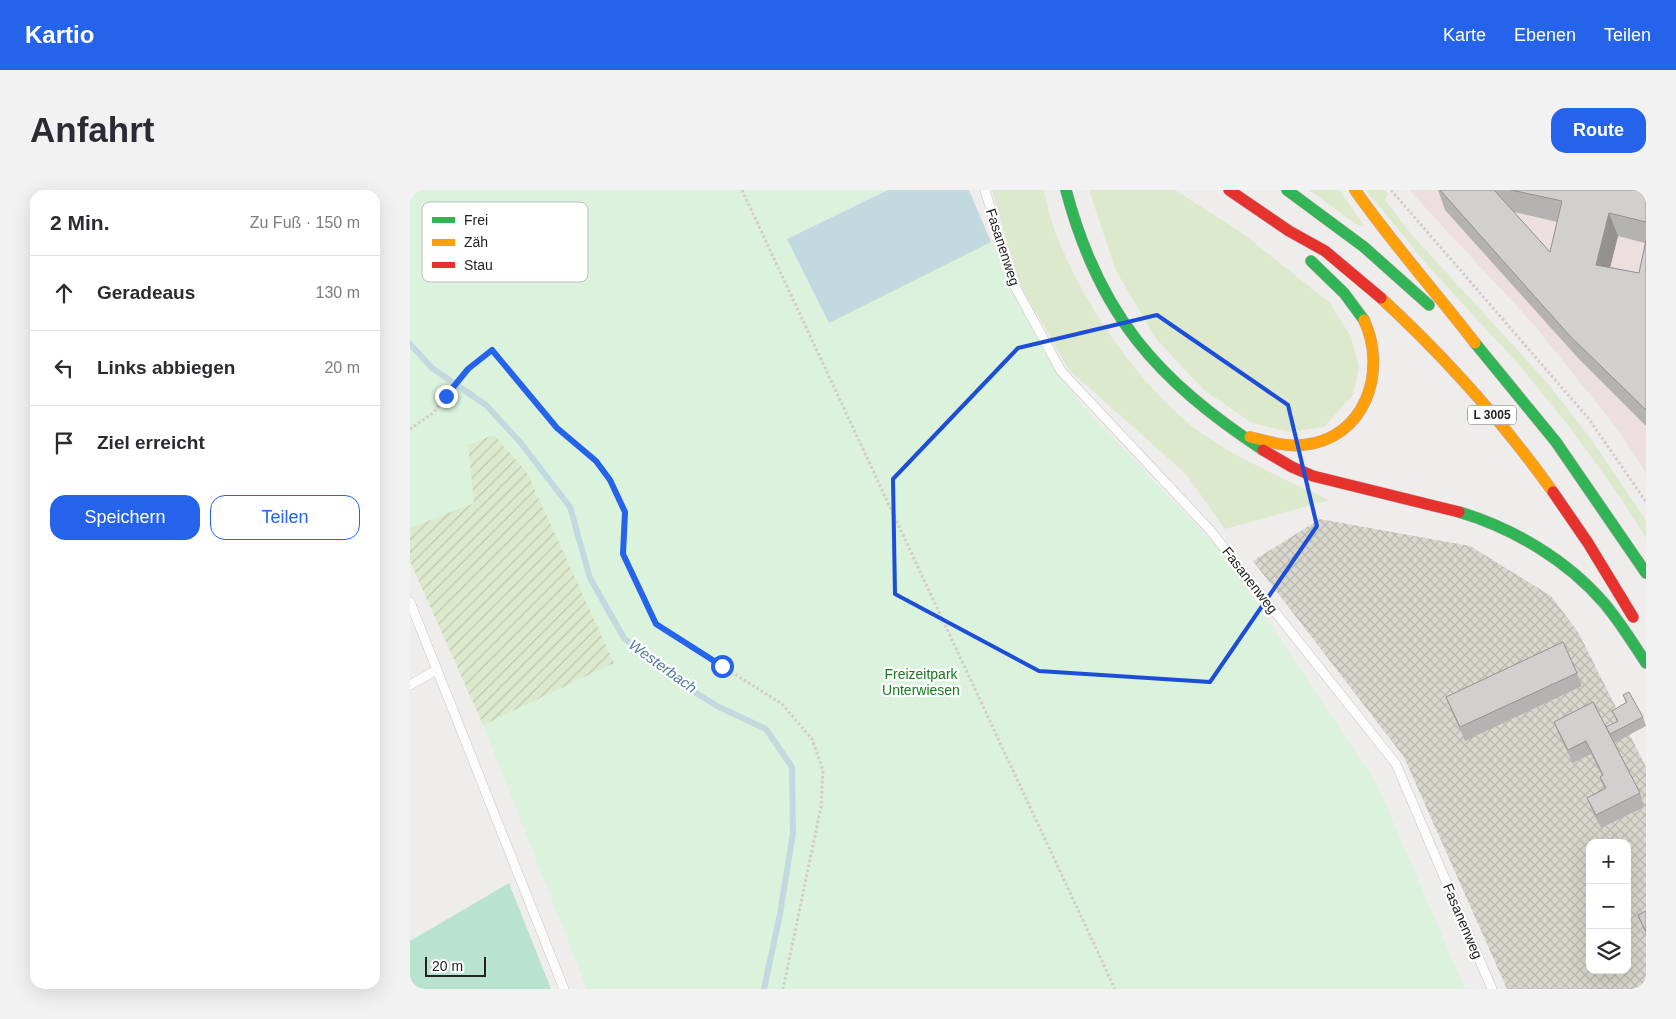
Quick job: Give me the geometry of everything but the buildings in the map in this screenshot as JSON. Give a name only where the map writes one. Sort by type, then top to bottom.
[{"type":"highway","points":[[1066,190],[1071,214],[1084,251],[1102,290],[1124,326],[1154,364],[1182,392],[1211,416],[1277,461],[1313,476],[1450,509],[1503,529],[1533,546],[1559,563],[1601,600],[1618,620],[1646,663]]},
{"type":"highway","name":"L 3005","points":[[1229,190],[1290,232],[1324,251],[1363,282],[1416,330],[1468,386],[1536,467],[1588,543],[1642,634]]},
{"type":"highway","name":"L 3005","points":[[1287,190],[1364,247],[1482,352],[1556,442],[1646,573]]},
{"type":"highway","points":[[1354,190],[1384,232],[1428,282],[1482,352]]},
{"type":"highway","points":[[1238,433],[1286,444],[1302,445],[1321,442],[1337,435],[1350,424],[1360,412],[1373,384],[1376,363],[1369,330],[1343,292],[1309,260],[1290,232]]},
{"type":"lane","name":"Fasanenweg","points":[[985,190],[1012,281],[1061,371],[1210,530],[1396,764],[1492,989]]},
{"type":"lane","points":[[410,602],[564,989]]},
{"type":"lane","points":[[410,685],[436,670]]},
{"type":"path","points":[[742,190],[1115,989]]},
{"type":"path","points":[[1391,190],[1589,419],[1646,502]]},
{"type":"path","points":[[410,429],[433,413],[468,369],[492,350],[557,428],[596,461],[610,480],[625,512],[623,554],[656,624],[782,704],[812,739],[823,770],[821,806],[783,989]]},
{"type":"highlighted area","points":[[1157,315],[1288,405],[1317,526],[1210,682],[1039,671],[895,594],[893,479],[1018,348]]},
{"type":"shaded area","points":[[1409,190],[1646,190],[1646,473],[1619,431],[1534,325]]},
{"type":"shaded area","points":[[1320,519],[1470,546],[1551,596],[1578,632],[1646,767],[1646,989],[1507,989],[1404,757],[1253,561]]},
{"type":"green space","name":"Freizeitpark Unterwiesen","points":[[410,190],[888,190],[787,239],[829,323],[991,242],[1077,400],[1225,555],[1376,782],[1465,989],[587,989],[483,725],[613,663],[468,446],[474,503],[410,528]]},
{"type":"green space","points":[[992,190],[1044,190],[1052,221],[1064,254],[1101,322],[1148,383],[1173,409],[1197,430],[1228,450],[1329,500],[1225,529],[1186,474],[1069,370],[1018,281]]},
{"type":"green space","points":[[1089,190],[1175,190],[1242,233],[1329,302],[1351,337],[1359,367],[1353,395],[1324,427],[1290,432],[1252,423],[1204,390],[1157,340],[1116,271]]},
{"type":"green space","points":[[1309,190],[1339,190],[1365,227],[1356,224]]},
{"type":"green space","points":[[1366,190],[1385,190],[1388,194],[1385,200],[1412,235],[1544,379],[1588,435],[1646,520],[1646,538],[1622,500],[1571,429],[1520,366],[1428,266]]},
{"type":"green space","points":[[494,435],[527,473],[614,663],[483,725],[410,561],[410,528],[474,503],[468,445]]},
{"type":"green space","points":[[509,883],[551,989],[410,989],[410,941]]},
{"type":"water","points":[[888,190],[969,190],[991,242],[829,323],[787,239]]},
{"type":"waterway","name":"Westerbach","points":[[410,344],[432,368],[486,405],[520,442],[570,507],[590,578],[624,638],[680,683],[717,706],[766,729],[792,767],[793,833],[780,914],[764,989]]},
{"type":"traffic: fast","points":[[1066,190],[1080,234],[1096,274],[1115,309],[1137,341],[1163,370],[1192,397],[1225,424],[1263,450]]},
{"type":"traffic: fast","points":[[1287,190],[1364,247],[1429,305]]},
{"type":"traffic: fast","points":[[1311,261],[1344,293],[1364,320]]},
{"type":"traffic: fast","points":[[1475,343],[1556,442],[1646,573]]},
{"type":"traffic: fast","points":[[1459,512],[1519,536],[1538,547],[1573,573],[1610,610],[1646,663]]},
{"type":"traffic: slow","points":[[1355,190],[1475,343]]},
{"type":"traffic: slow","points":[[1381,298],[1472,390],[1514,440],[1553,492]]},
{"type":"traffic: slow","points":[[1250,437],[1269,442],[1303,445],[1324,440],[1342,430],[1356,417],[1366,400],[1372,381],[1371,340],[1364,320]]},
{"type":"traffic: jam","points":[[1229,190],[1289,231],[1325,251],[1381,298]]},
{"type":"traffic: jam","points":[[1263,450],[1292,467],[1313,476],[1459,512]]},
{"type":"traffic: jam","points":[[1553,492],[1588,543],[1633,617]]},
{"type":"route","points":[[446,396],[468,369],[492,350],[557,428],[596,461],[610,480],[625,512],[623,554],[656,624],[722,666]]}]
